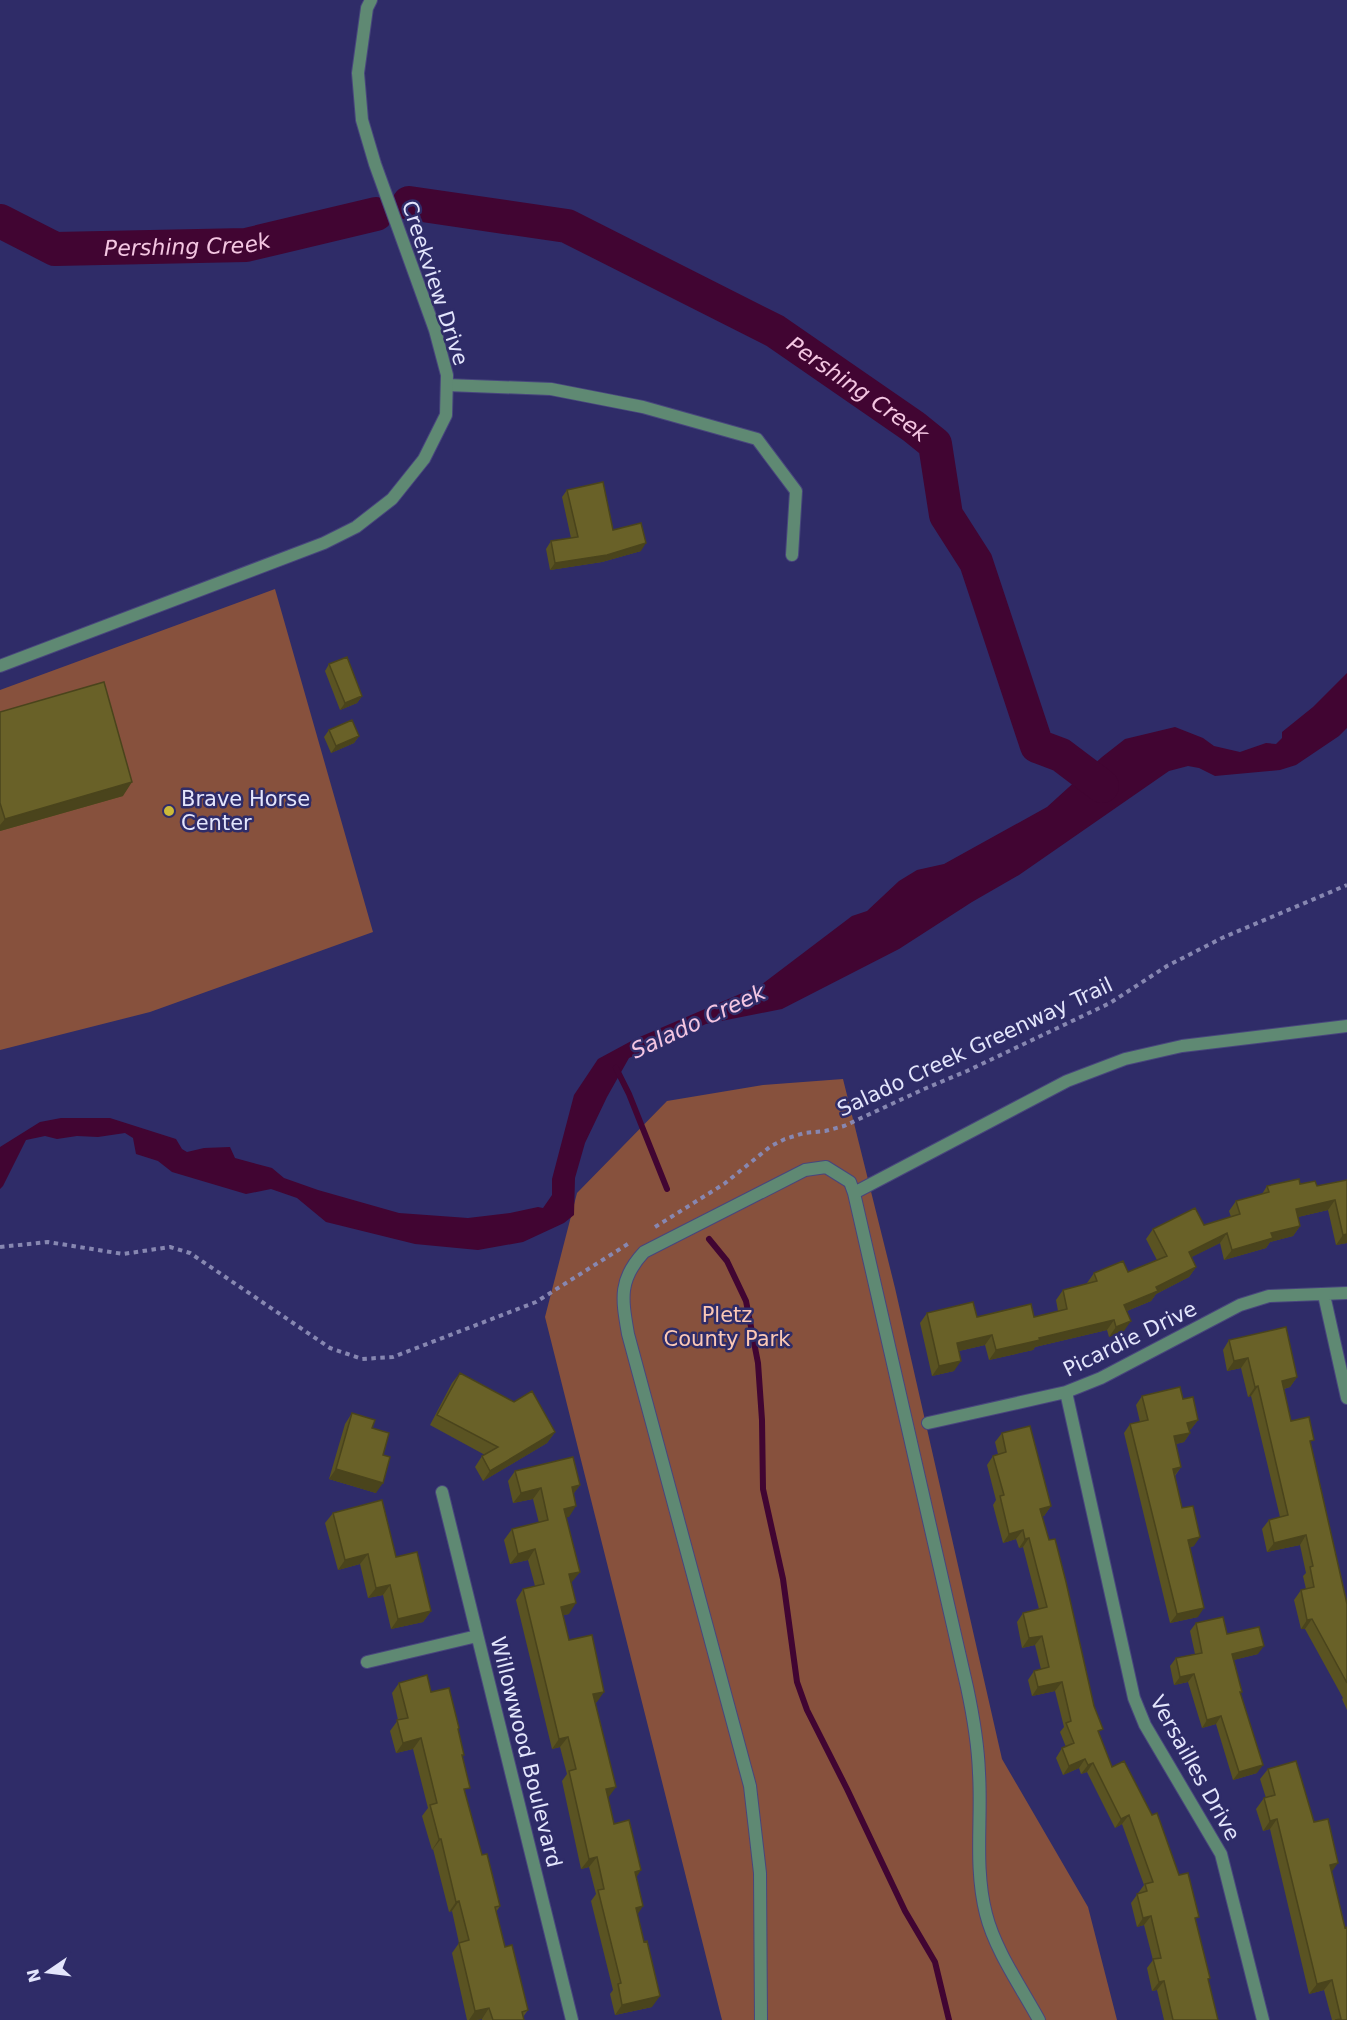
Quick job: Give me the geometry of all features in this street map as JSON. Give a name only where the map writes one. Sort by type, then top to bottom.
[{"type":"street","name":"Creekview Drive","points":[[0,666],[324,543],[356,527],[392,499],[424,459],[446,415],[447,375],[435,330],[375,164],[362,120],[358,73],[367,8],[371,0]]},
{"type":"street","points":[[447,385],[550,388],[643,407],[757,439],[796,491],[792,555]]},
{"type":"street","points":[[854,1193],[1067,1081],[1125,1059],[1182,1046],[1347,1026]]},
{"type":"street","points":[[761,2020],[760,1873],[750,1786],[628,1334],[623,1290],[633,1264],[644,1252],[805,1170],[826,1167],[850,1182],[854,1193],[974,1722],[980,1774],[979,1861],[986,1915],[1001,1951],[1039,2020]]},
{"type":"street","name":"Picardie Drive","points":[[928,1423],[1066,1392],[1101,1378],[1240,1305],[1269,1296],[1347,1293]]},
{"type":"street","points":[[1324,1295],[1347,1398]]},
{"type":"street","name":"Versailles Drive","points":[[1066,1392],[1134,1698],[1145,1725],[1221,1854],[1263,2020]]},
{"type":"street","name":"Willowwood Boulevard","points":[[442,1492],[572,2020]]},
{"type":"street","points":[[367,1662],[477,1636]]},
{"type":"path","name":"Salado Creek Greenway Trail","points":[[652,1229],[724,1184],[771,1146],[785,1139],[844,1126],[978,1066],[1110,1004],[1167,966],[1222,938],[1347,885]]},
{"type":"path","points":[[0,1247],[48,1242],[123,1254],[170,1247],[190,1253],[330,1348],[362,1359],[393,1357],[536,1302],[632,1241]]},
{"type":"green space","name":"Brave Horse Center","points":[[275,589],[373,932],[150,1012],[0,1050],[0,690]]},
{"type":"green space","name":"Pletz County Park","points":[[843,1079],[895,1288],[1002,1759],[1088,1907],[1117,2020],[722,2020],[545,1317],[577,1193],[667,1101],[763,1085]]},
{"type":"water","name":"Salado Creek","points":[[1347,673],[1347,728],[1296,765],[1280,770],[1215,776],[1199,768],[1188,766],[1169,771],[1019,875],[899,949],[782,1009],[706,1024],[629,1058],[585,1143],[575,1178],[574,1215],[564,1223],[523,1242],[478,1250],[415,1244],[326,1222],[297,1198],[271,1189],[246,1194],[172,1172],[158,1161],[136,1154],[133,1138],[125,1133],[57,1139],[45,1136],[26,1140],[0,1189],[0,1147],[40,1122],[61,1118],[110,1118],[176,1139],[182,1149],[187,1152],[204,1148],[230,1147],[235,1158],[272,1168],[284,1178],[399,1213],[468,1218],[543,1208],[552,1195],[552,1179],[574,1095],[598,1059],[635,1039],[761,985],[852,916],[867,911],[899,881],[917,870],[944,864],[1047,807],[1125,739],[1175,727],[1203,738],[1214,746],[1240,752],[1266,743],[1276,744],[1282,738],[1282,732],[1313,707]]},
{"type":"building","points":[[603,482],[613,530],[641,523],[646,543],[607,555],[555,563],[551,541],[578,537],[567,490]]},
{"type":"building","points":[[347,657],[362,696],[345,703],[329,664]]},
{"type":"building","points":[[104,682],[132,782],[5,819],[0,803],[0,712]]},
{"type":"building","points":[[352,720],[359,736],[336,746],[329,730]]},
{"type":"building","points":[[1299,1179],[1300,1184],[1315,1181],[1317,1186],[1347,1180],[1347,1234],[1343,1235],[1335,1200],[1296,1209],[1300,1226],[1271,1233],[1273,1238],[1232,1250],[1227,1233],[1189,1252],[1196,1267],[1156,1287],[1158,1291],[1124,1305],[1131,1321],[1116,1327],[1114,1320],[996,1350],[992,1335],[957,1343],[961,1361],[939,1366],[927,1313],[973,1302],[977,1317],[1031,1304],[1034,1317],[1067,1309],[1063,1290],[1097,1281],[1094,1273],[1123,1261],[1128,1272],[1167,1256],[1153,1229],[1195,1208],[1204,1225],[1240,1214],[1236,1201],[1269,1192],[1267,1186]]},
{"type":"building","points":[[1286,1327],[1297,1377],[1282,1381],[1291,1421],[1309,1417],[1314,1440],[1310,1441],[1347,1604],[1347,1683],[1312,1619],[1307,1620],[1301,1590],[1314,1587],[1310,1567],[1313,1566],[1306,1535],[1274,1543],[1269,1520],[1288,1515],[1258,1386],[1255,1387],[1248,1358],[1234,1361],[1229,1340]]},
{"type":"building","points":[[460,1373],[514,1402],[532,1391],[555,1432],[490,1471],[482,1456],[498,1447],[437,1415]]},
{"type":"building","points":[[1180,1387],[1183,1399],[1193,1397],[1198,1420],[1187,1423],[1190,1433],[1174,1436],[1181,1467],[1173,1469],[1182,1508],[1193,1506],[1200,1537],[1188,1540],[1204,1608],[1177,1614],[1130,1424],[1148,1420],[1142,1396]]},
{"type":"building","points":[[352,1413],[375,1420],[372,1428],[389,1433],[383,1455],[390,1457],[383,1483],[336,1469]]},
{"type":"building","points":[[1030,1426],[1051,1506],[1040,1509],[1049,1540],[1055,1539],[1094,1706],[1103,1729],[1098,1731],[1112,1767],[1124,1761],[1152,1815],[1157,1813],[1179,1875],[1188,1873],[1199,1917],[1195,1918],[1218,2020],[1173,2020],[1164,1981],[1159,1982],[1153,1959],[1161,1958],[1151,1916],[1143,1918],[1137,1894],[1147,1891],[1145,1884],[1153,1882],[1129,1815],[1121,1819],[1093,1763],[1088,1765],[1085,1759],[1069,1766],[1062,1748],[1074,1743],[1066,1723],[1071,1721],[1062,1682],[1038,1687],[1034,1671],[1049,1667],[1042,1636],[1029,1638],[1023,1613],[1047,1607],[1029,1538],[1025,1539],[1023,1530],[1009,1534],[1000,1496],[1004,1495],[993,1456],[1006,1452],[1002,1433]]},
{"type":"building","points":[[573,1457],[580,1485],[572,1487],[576,1506],[564,1509],[580,1572],[569,1574],[576,1603],[561,1607],[569,1640],[592,1635],[604,1692],[593,1694],[616,1787],[606,1789],[614,1824],[629,1820],[641,1870],[635,1872],[643,1906],[636,1908],[644,1942],[647,1941],[660,1996],[622,2005],[618,1984],[621,1983],[598,1890],[604,1889],[597,1857],[589,1859],[569,1771],[576,1769],[568,1737],[559,1739],[523,1589],[544,1584],[535,1549],[518,1554],[512,1529],[548,1520],[541,1488],[521,1493],[515,1471]]},
{"type":"building","points":[[382,1500],[396,1557],[417,1552],[431,1611],[398,1619],[390,1585],[376,1588],[368,1554],[345,1560],[333,1513]]},
{"type":"building","points":[[1223,1617],[1227,1634],[1259,1627],[1264,1646],[1232,1654],[1242,1692],[1240,1692],[1263,1765],[1239,1772],[1221,1716],[1207,1720],[1194,1674],[1180,1677],[1176,1658],[1202,1653],[1196,1623]]},
{"type":"building","points":[[427,1675],[431,1692],[449,1688],[470,1788],[464,1789],[482,1855],[487,1854],[500,1906],[495,1907],[505,1947],[512,1945],[528,2010],[522,2012],[524,2020],[493,2020],[489,2008],[475,2011],[459,1943],[469,1940],[459,1901],[456,1902],[441,1839],[439,1839],[430,1805],[437,1803],[421,1738],[403,1743],[397,1720],[408,1718],[399,1683]]},
{"type":"building","points":[[1296,1761],[1314,1822],[1328,1819],[1338,1863],[1330,1865],[1345,1928],[1347,1927],[1347,2020],[1335,2020],[1341,2019],[1332,1980],[1317,1984],[1277,1819],[1270,1821],[1264,1798],[1275,1795],[1268,1769]]},
{"type":"waterway","name":"Pershing Creek","points":[[409,203],[567,226],[775,331],[935,444],[946,515],[976,562],[1037,746],[1061,755],[1102,786]]},
{"type":"waterway","name":"Pershing Creek","points":[[0,221],[55,249],[246,245],[376,214]]},
{"type":"waterway","points":[[616,1068],[629,1094],[667,1189]]},
{"type":"waterway","points":[[709,1239],[727,1261],[746,1301],[758,1363],[763,1489],[783,1579],[797,1682],[807,1710],[905,1911],[935,1962],[949,2020]]},
{"type":"place","name":"Brave Horse Center","points":[[169,811]]}]
